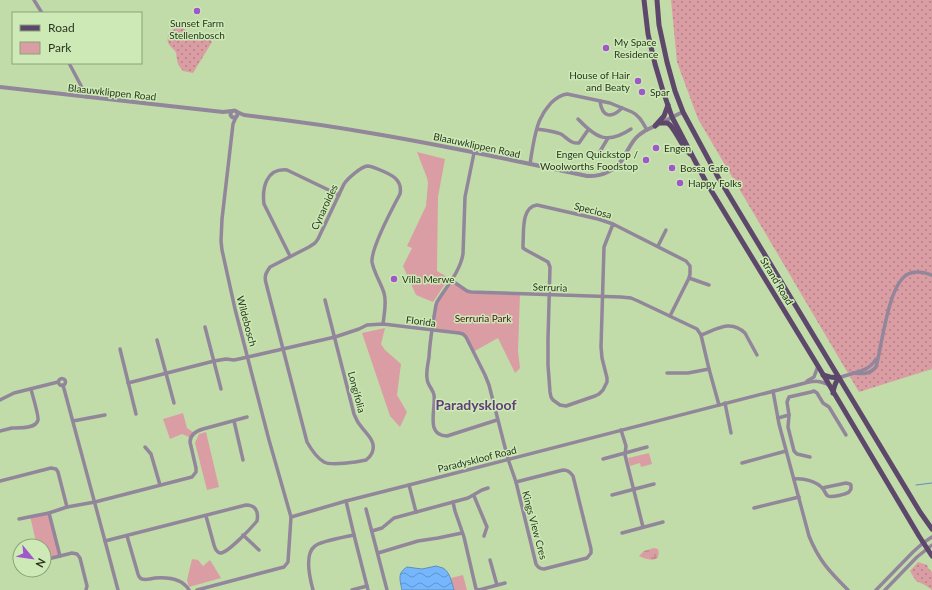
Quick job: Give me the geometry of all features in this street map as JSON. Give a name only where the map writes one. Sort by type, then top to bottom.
[{"type":"main road","name":"Strand Road","points":[[644,0],[648,34],[655,64],[672,117],[692,156],[706,182],[932,556]]},
{"type":"main road","name":"Strand Road","points":[[657,0],[659,25],[667,62],[683,112],[718,177],[920,512],[932,529]]},
{"type":"main road","points":[[655,126],[665,114],[668,105]]},
{"type":"main road","points":[[661,123],[667,123],[672,126],[684,149],[692,156]]},
{"type":"main road","points":[[823,375],[839,378]]},
{"type":"main road","points":[[833,393],[835,382],[839,378]]},
{"type":"street","points":[[34,0],[41,12]]},
{"type":"street","points":[[70,64],[87,97]]},
{"type":"street","name":"Blaauwklippen Road","points":[[0,87],[307,123],[376,134],[587,176],[597,176],[609,172],[618,165],[631,143],[640,134],[683,112]]},
{"type":"street","points":[[530,164],[537,129],[542,115],[554,100],[561,95],[567,94],[610,103],[636,114],[647,130]]},
{"type":"street","points":[[600,101],[601,108],[605,114],[612,115],[622,108]]},
{"type":"street","name":"Wildebosch","points":[[234,115],[222,219],[221,241],[224,260],[248,358],[291,517]]},
{"type":"street","points":[[578,119],[588,130],[598,136],[608,138],[620,136],[631,129]]},
{"type":"street","points":[[537,129],[559,134],[577,144],[588,130]]},
{"type":"street","points":[[599,153],[608,138]]},
{"type":"street","points":[[474,153],[465,197],[463,254],[461,265],[437,302],[431,330],[427,379],[434,395],[434,430],[439,434],[447,436],[497,420]]},
{"type":"street","name":"Cynaroides","points":[[283,349],[265,276],[270,267],[315,243],[346,181],[367,166],[394,177],[399,182],[401,189],[375,246],[372,257],[374,269],[385,296],[383,324]]},
{"type":"street","points":[[290,256],[264,204],[264,190],[268,177],[278,171],[286,170],[339,195]]},
{"type":"street","name":"Speciosa","points":[[548,295],[548,262],[523,248],[525,216],[533,205],[598,219],[613,224],[686,261],[690,266],[689,278]]},
{"type":"street","points":[[548,295],[548,365],[550,392],[551,397],[556,403],[566,406],[599,394],[607,382],[601,347],[604,247],[613,224]]},
{"type":"street","points":[[658,246],[666,230]]},
{"type":"street","points":[[839,378],[853,373],[866,374],[872,371],[877,365],[893,295],[899,282],[908,274],[915,272],[932,275]]},
{"type":"street","points":[[670,316],[689,278],[708,285]]},
{"type":"street","name":"Serruria","points":[[451,280],[467,291],[472,292],[631,298],[697,329],[701,334]]},
{"type":"street","name":"Longifolia","points":[[283,349],[305,438],[310,448],[322,462],[327,464],[354,462],[369,458],[374,444],[360,426],[354,414],[325,300]]},
{"type":"street","name":"Florida","points":[[128,383],[214,361],[226,359],[231,361],[248,358],[335,337],[367,325],[383,324],[459,333],[466,337],[489,385],[508,459]]},
{"type":"street","points":[[719,405],[701,334],[727,325],[736,327],[745,334],[757,355]]},
{"type":"street","points":[[205,327],[221,390]]},
{"type":"street","points":[[157,340],[174,403]]},
{"type":"street","points":[[120,349],[136,414]]},
{"type":"street","points":[[805,383],[814,377],[818,366]]},
{"type":"street","points":[[667,373],[688,373],[709,369]]},
{"type":"street","points":[[0,400],[14,393],[58,382],[60,379],[63,379],[65,382],[63,385],[118,590]]},
{"type":"street","name":"Paradyskloof Road","points":[[291,517],[346,501],[772,391],[816,381],[829,385]]},
{"type":"street","points":[[58,382],[60,385],[63,385]]},
{"type":"street","points":[[0,431],[32,426],[37,423],[38,418],[31,389]]},
{"type":"street","points":[[772,391],[786,451],[814,550],[831,573],[848,590]]},
{"type":"street","points":[[810,457],[797,454],[794,451],[788,427],[789,415],[787,402],[790,397],[814,392],[819,395],[823,402],[829,407],[846,435]]},
{"type":"street","points":[[725,403],[731,433]]},
{"type":"street","points":[[73,421],[105,415]]},
{"type":"street","points":[[778,418],[789,415]]},
{"type":"street","points":[[18,519],[95,502],[189,478],[196,472],[190,442],[190,439],[194,433],[203,429],[247,417]]},
{"type":"street","points":[[234,421],[243,460]]},
{"type":"street","points":[[621,430],[626,446],[625,453],[642,527]]},
{"type":"street","points":[[145,447],[151,454],[160,485]]},
{"type":"street","points":[[603,459],[647,447]]},
{"type":"street","points":[[742,463],[786,451]]},
{"type":"street","name":"Kings View Cres","points":[[508,459],[516,482],[537,566],[544,569],[587,558],[591,553],[591,549],[571,473],[567,470],[563,470],[516,482]]},
{"type":"street","points":[[0,481],[54,468],[58,472],[67,507]]},
{"type":"street","points":[[794,479],[808,480],[817,484],[828,496],[833,497],[848,493],[851,489],[851,485],[846,483],[822,488]]},
{"type":"street","points":[[612,495],[654,484]]},
{"type":"street","points":[[409,485],[416,512]]},
{"type":"street","points":[[372,531],[382,528],[394,518],[468,498],[488,488]]},
{"type":"street","points":[[474,496],[487,527],[484,536]]},
{"type":"street","points":[[754,508],[799,497]]},
{"type":"street","points":[[346,501],[368,588],[352,590]]},
{"type":"street","points":[[453,502],[475,587],[479,590],[505,583]]},
{"type":"street","points":[[105,541],[246,505],[254,507],[258,517],[243,535],[224,552],[219,552],[215,550],[206,516]]},
{"type":"street","points":[[366,509],[387,590]]},
{"type":"street","points":[[49,513],[60,556]]},
{"type":"street","points":[[197,590],[284,567],[288,562],[291,517]]},
{"type":"street","points":[[622,533],[663,522]]},
{"type":"street","points":[[378,553],[418,541],[462,533]]},
{"type":"street","points":[[243,535],[259,550]]},
{"type":"street","points":[[313,590],[309,573],[311,549],[319,544],[354,535]]},
{"type":"street","points":[[127,536],[140,577],[145,580],[170,578],[182,582],[189,590]]},
{"type":"street","points":[[876,590],[923,543],[932,537]]},
{"type":"street","points":[[885,590],[914,560],[932,545]]},
{"type":"street","points":[[52,558],[72,552],[79,556],[87,586],[86,590]]},
{"type":"street","points":[[490,560],[497,585]]},
{"type":"green space","points":[[671,0],[932,0],[932,369],[859,392],[698,119],[677,62]]},
{"type":"green space","points":[[179,27],[197,37],[211,40],[212,42],[193,73],[183,71],[178,64],[175,51],[168,42],[170,31]]},
{"type":"green space","points":[[417,152],[445,159],[438,197],[437,271],[449,278],[433,302],[416,295],[403,266],[412,248],[407,246],[426,206],[428,183]]},
{"type":"green space","name":"Serruria Park","points":[[451,280],[467,291],[520,294],[518,351],[520,368],[515,373],[498,338],[473,352],[463,334],[431,330],[436,305]]},
{"type":"green space","points":[[385,328],[381,344],[385,350],[401,364],[397,395],[407,412],[400,427],[390,416],[362,333]]},
{"type":"green space","points":[[183,413],[187,428],[194,433],[191,438],[182,434],[170,439],[163,419]]},
{"type":"green space","points":[[206,432],[219,487],[207,490],[195,443],[199,434]]},
{"type":"green space","points":[[649,453],[652,464],[641,467],[640,463],[630,466],[628,458]]},
{"type":"green space","points":[[49,513],[60,556],[52,558],[52,538],[35,538],[30,516]]},
{"type":"green space","points":[[654,548],[658,549],[659,554],[656,559],[645,559],[639,556],[644,551]]},
{"type":"green space","points":[[192,559],[198,560],[203,566],[210,560],[221,578],[189,587],[187,580]]},
{"type":"green space","points":[[918,562],[927,565],[932,572],[932,590],[916,581],[910,571]]},
{"type":"green space","points":[[463,575],[467,590],[454,590],[451,578]]},
{"type":"water","points":[[436,566],[443,568],[447,572],[454,590],[402,590],[400,574],[404,569],[407,567],[422,569]]},
{"type":"waterway","points":[[916,485],[932,483]]},
{"type":"place","name":"Sunset Farm Stellenbosch","points":[[197,11]]},
{"type":"place","name":"My Space Residence","points":[[606,48]]},
{"type":"place","name":"House of Hair and Beaty","points":[[638,81]]},
{"type":"place","name":"Spar","points":[[642,92]]},
{"type":"place","name":"Engen","points":[[656,148]]},
{"type":"place","name":"Engen Quickstop / Woolworths Foodstop","points":[[646,160]]},
{"type":"place","name":"Bossa Cafe","points":[[672,168]]},
{"type":"place","name":"Happy Folks","points":[[680,183]]},
{"type":"place","name":"Villa Merwe","points":[[394,279]]},
{"type":"district","name":"Paradyskloof","points":[[476,405]]}]
